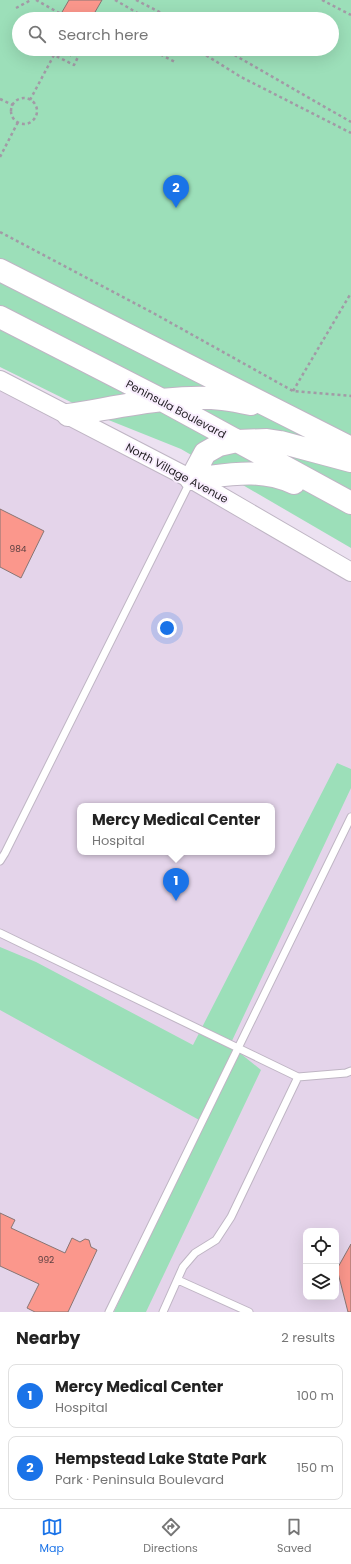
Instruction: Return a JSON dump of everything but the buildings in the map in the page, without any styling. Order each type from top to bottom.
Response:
[{"type":"main road","points":[[0,270],[351,448]]},
{"type":"main road","name":"Peninsula Boulevard","points":[[0,317],[162,400],[351,503]]},
{"type":"main road","points":[[68,415],[162,400],[196,398],[223,399],[277,410]]},
{"type":"main road","points":[[191,479],[206,454],[219,445],[237,441],[267,440],[280,442],[351,461]]},
{"type":"main road","points":[[191,479],[252,472],[266,474],[277,476],[351,506]]},
{"type":"street","name":"North Village Avenue","points":[[0,380],[191,479],[351,572]]},
{"type":"lane","points":[[0,861],[191,479]]},
{"type":"lane","points":[[109,1312],[351,817]]},
{"type":"lane","points":[[0,932],[298,1077],[346,1074],[351,1071]]},
{"type":"lane","points":[[163,1312],[184,1266],[195,1253],[216,1240],[231,1217],[298,1077]]},
{"type":"lane","points":[[178,1280],[249,1312]]},
{"type":"path","points":[[16,8],[31,0]]},
{"type":"path","points":[[36,0],[57,12]]},
{"type":"path","points":[[115,0],[136,12]]},
{"type":"path","points":[[136,0],[159,12]]},
{"type":"path","points":[[322,0],[351,15]]},
{"type":"path","points":[[30,100],[53,56]]},
{"type":"path","points":[[56,56],[74,65],[78,56]]},
{"type":"path","points":[[163,56],[175,62]]},
{"type":"path","points":[[207,56],[241,78],[351,133]]},
{"type":"path","points":[[236,56],[351,122]]},
{"type":"path","points":[[23,98],[30,100],[36,107],[37,111],[34,119],[28,123],[18,122],[13,118],[13,105],[19,99],[23,98]]},
{"type":"path","points":[[0,99],[13,105]]},
{"type":"path","points":[[0,157],[18,122]]},
{"type":"path","points":[[0,232],[156,314],[293,391],[351,396]]},
{"type":"path","points":[[293,391],[351,294]]},
{"type":"shaded area","points":[[0,383],[351,572],[351,1312],[0,1312]]},
{"type":"green space","points":[[0,0],[351,0],[351,548],[181,449],[101,417],[0,367]]},
{"type":"green space","points":[[337,763],[351,769],[351,788],[230,1045],[261,1070],[146,1312],[114,1312],[201,1121],[0,1010],[0,947],[36,962],[193,1045]]},
{"type":"place","name":"Hempstead Lake State Park","points":[[176,208]]},
{"type":"place","name":"Mercy Medical Center","points":[[176,901]]}]
